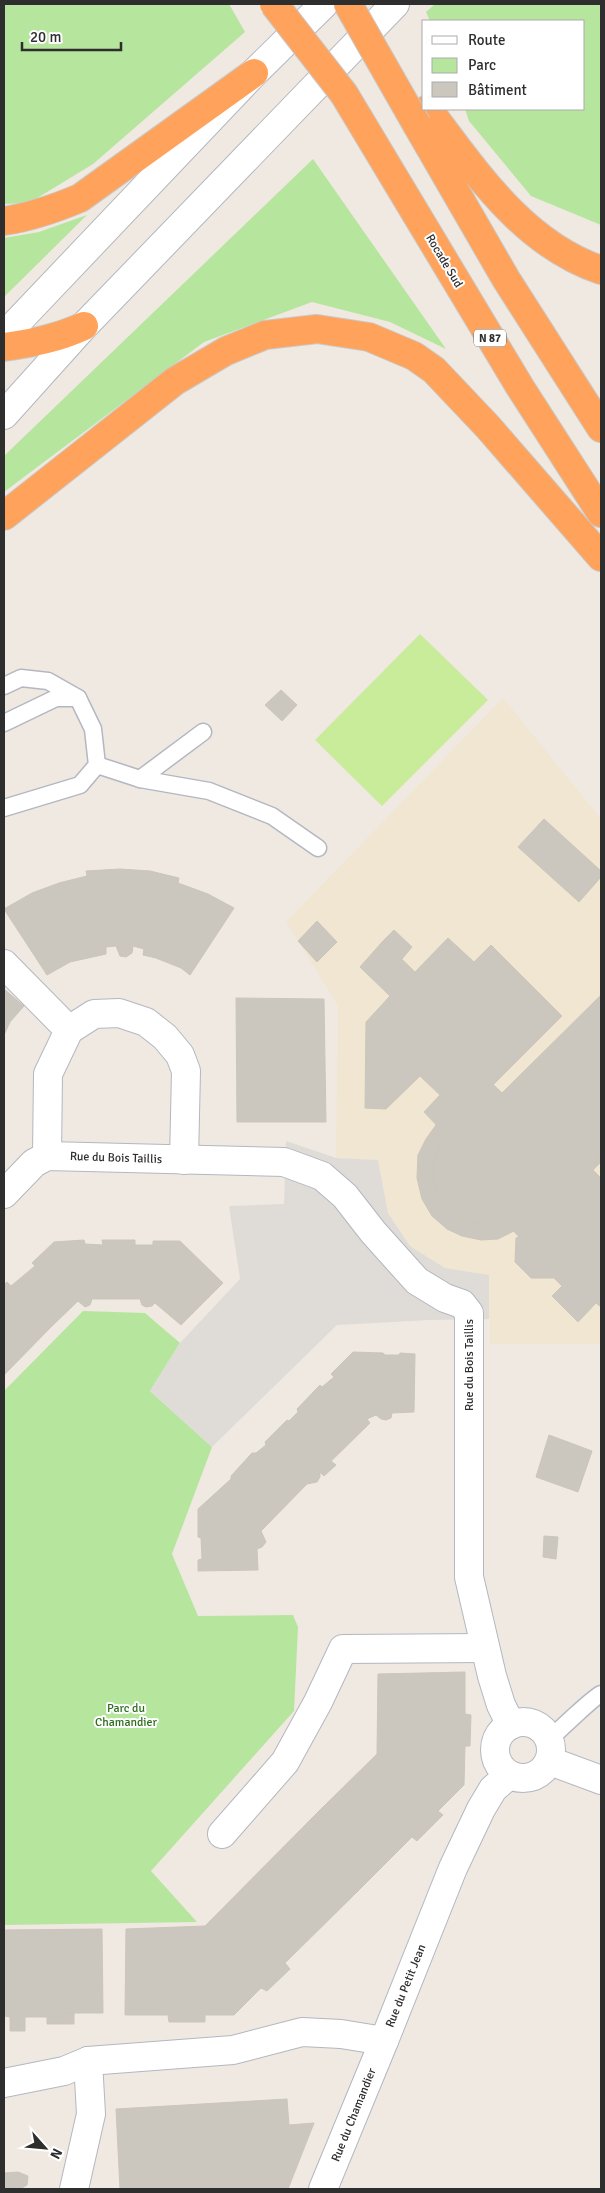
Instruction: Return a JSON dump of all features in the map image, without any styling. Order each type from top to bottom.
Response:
[{"type":"highway","points":[[274,4],[344,94]]},
{"type":"highway","name":"Rocade Sud","points":[[294,4],[383,160],[520,387],[601,513]]},
{"type":"highway","points":[[348,4],[422,108]]},
{"type":"highway","points":[[4,221],[27,218],[52,211],[80,198],[254,73]]},
{"type":"highway","points":[[425,112],[478,175],[540,237],[566,254],[601,270]]},
{"type":"highway","points":[[425,112],[506,279],[601,428]]},
{"type":"highway","points":[[4,347],[60,337],[84,326]]},
{"type":"highway","points":[[4,516],[175,381],[226,351],[265,335],[318,329],[370,337],[414,356],[434,370],[488,427],[601,557]]},
{"type":"street","points":[[4,336],[254,73],[324,4]]},
{"type":"street","points":[[4,415],[84,326],[395,4]]},
{"type":"street","points":[[4,964],[68,1030]]},
{"type":"street","points":[[4,1194],[34,1163],[47,1156],[48,1074],[68,1030],[94,1014],[120,1013],[146,1022],[165,1037],[180,1055],[186,1071],[184,1160]]},
{"type":"street","name":"Rue du Bois Taillis","points":[[47,1156],[284,1162],[322,1176],[345,1196],[372,1232],[417,1281],[445,1298],[462,1304],[469,1312],[469,1577],[485,1648],[502,1706],[511,1725]]},
{"type":"street","points":[[222,1834],[285,1762],[318,1702],[343,1649],[485,1648]]},
{"type":"street","points":[[521,1722],[533,1723],[543,1730],[550,1750],[543,1771],[532,1778],[520,1779],[509,1775],[500,1767],[495,1756],[496,1744],[501,1733],[511,1725],[521,1722]]},
{"type":"street","points":[[550,1750],[601,1780]]},
{"type":"street","name":"Rue du Petit Jean","points":[[4,2084],[64,2071],[88,2061],[233,2050],[302,2032],[341,2034],[384,2041],[453,1868],[489,1796],[494,1788],[509,1775]]},
{"type":"street","name":"Rue du Chamandier","points":[[323,2189],[384,2041]]},
{"type":"street","points":[[74,2189],[91,2114],[88,2061]]},
{"type":"lane","points":[[4,686],[21,678],[48,681],[78,698],[93,729],[97,765],[80,785],[4,808]]},
{"type":"lane","points":[[4,723],[56,698],[78,698]]},
{"type":"lane","points":[[140,779],[203,732]]},
{"type":"lane","points":[[97,765],[140,779],[209,791],[272,816],[318,848]]},
{"type":"lane","points":[[550,1750],[596,1695],[601,1694]]},
{"type":"shaded area","points":[[503,698],[601,819],[601,1344],[490,1344],[488,1275],[445,1268],[410,1246],[388,1213],[378,1160],[336,1158],[338,1005],[286,922]]},
{"type":"shaded area","points":[[286,1141],[336,1158],[378,1160],[388,1213],[410,1246],[445,1268],[489,1275],[489,1319],[337,1325],[212,1447],[150,1391],[180,1343],[240,1279],[229,1206],[284,1204]]},
{"type":"green space","points":[[4,4],[229,4],[245,32],[93,164],[29,203],[4,204]]},
{"type":"green space","points":[[435,4],[601,4],[601,225],[531,196],[469,121],[465,110],[585,110],[585,20],[430,20],[426,12]]},
{"type":"green space","points":[[313,159],[446,349],[390,322],[312,302],[204,342],[4,492],[4,456]]},
{"type":"green space","points":[[87,215],[4,297],[4,238],[39,232]]},
{"type":"green space","points":[[420,634],[488,700],[382,806],[315,740]]},
{"type":"green space","name":"Parc du Chamandier","points":[[83,1311],[145,1313],[180,1343],[150,1391],[212,1447],[172,1554],[198,1616],[293,1615],[298,1627],[294,1711],[151,1871],[197,1922],[4,1925],[4,1391]]},
{"type":"building","points":[[281,690],[297,705],[282,721],[265,705]]},
{"type":"building","points":[[544,819],[601,871],[601,877],[579,902],[518,847]]},
{"type":"building","points":[[120,869],[150,871],[179,878],[178,883],[208,894],[234,908],[190,975],[181,968],[143,955],[144,949],[133,946],[132,953],[126,957],[120,956],[116,946],[106,947],[106,954],[70,962],[47,975],[4,909],[32,893],[59,883],[87,876],[86,871]]},
{"type":"building","points":[[317,921],[337,942],[317,962],[298,941]]},
{"type":"building","points":[[394,930],[412,947],[402,959],[383,941]]},
{"type":"building","points":[[448,938],[474,962],[491,945],[540,994],[471,1063],[502,1093],[601,995],[601,1115],[570,1147],[601,1178],[601,1307],[596,1303],[578,1322],[552,1296],[562,1286],[554,1278],[531,1278],[515,1262],[516,1238],[519,1237],[504,1220],[494,1224],[471,1223],[458,1216],[445,1204],[437,1192],[434,1179],[434,1160],[439,1146],[446,1135],[424,1112],[440,1095],[420,1076],[386,1109],[365,1108],[366,1022],[390,996],[360,967],[383,941],[415,972]]},
{"type":"building","points":[[4,989],[24,1006],[10,1022],[4,1035]]},
{"type":"building","points":[[540,994],[562,1016],[493,1085],[471,1063]]},
{"type":"building","points":[[236,998],[324,999],[326,1122],[237,1122]]},
{"type":"building","points":[[601,1115],[601,1162],[593,1170],[570,1147]]},
{"type":"building","points":[[436,1125],[446,1135],[439,1146],[434,1160],[434,1179],[437,1192],[445,1204],[458,1216],[471,1223],[494,1224],[504,1220],[514,1231],[498,1239],[481,1240],[462,1236],[447,1229],[432,1216],[422,1199],[417,1178],[418,1155]]},
{"type":"building","points":[[84,1240],[85,1244],[103,1245],[102,1240],[135,1240],[135,1245],[153,1245],[153,1241],[180,1241],[223,1283],[181,1325],[155,1303],[152,1306],[146,1307],[142,1305],[140,1299],[92,1299],[90,1305],[85,1307],[78,1301],[52,1326],[11,1286],[35,1266],[32,1263],[54,1242]]},
{"type":"building","points":[[7,1282],[52,1326],[4,1375],[4,1285]]},
{"type":"building","points":[[353,1352],[383,1353],[385,1355],[415,1354],[414,1412],[392,1413],[391,1418],[386,1420],[376,1415],[367,1419],[370,1423],[320,1472],[317,1482],[307,1484],[261,1531],[266,1542],[257,1549],[258,1570],[198,1571],[198,1560],[202,1559],[201,1538],[198,1537],[198,1509],[231,1479],[231,1476],[252,1453],[256,1453],[266,1445],[265,1442],[298,1412],[297,1409],[320,1385],[322,1387],[334,1377],[331,1374]]},
{"type":"building","points":[[549,1435],[592,1451],[578,1492],[536,1477]]},
{"type":"building","points":[[331,1461],[336,1465],[324,1476],[320,1472]]},
{"type":"building","points":[[544,1536],[558,1537],[556,1559],[543,1557]]},
{"type":"building","points":[[465,1672],[465,1714],[471,1715],[470,1746],[465,1746],[464,1785],[438,1811],[443,1815],[417,1841],[412,1837],[379,1870],[320,1810],[377,1754],[378,1674]]},
{"type":"building","points":[[320,1810],[379,1870],[370,1879],[364,1874],[355,1882],[361,1888],[285,1963],[290,1969],[267,1991],[261,1988],[234,2015],[205,2015],[205,2022],[169,2022],[168,2015],[125,2015],[126,1929],[205,1926]]},
{"type":"building","points":[[364,1874],[370,1879],[361,1888],[355,1882]]},
{"type":"building","points":[[102,1929],[103,2013],[60,2013],[60,2017],[25,2017],[25,2031],[10,2031],[10,2017],[4,2016],[4,1930]]},
{"type":"building","points":[[60,2013],[74,2013],[74,2024],[47,2024],[47,2017],[60,2017]]},
{"type":"building","points":[[287,2099],[289,2125],[314,2123],[288,2189],[120,2189],[116,2109]]},
{"type":"building","points":[[18,2172],[28,2176],[27,2185],[20,2189],[4,2189],[4,2173]]}]
